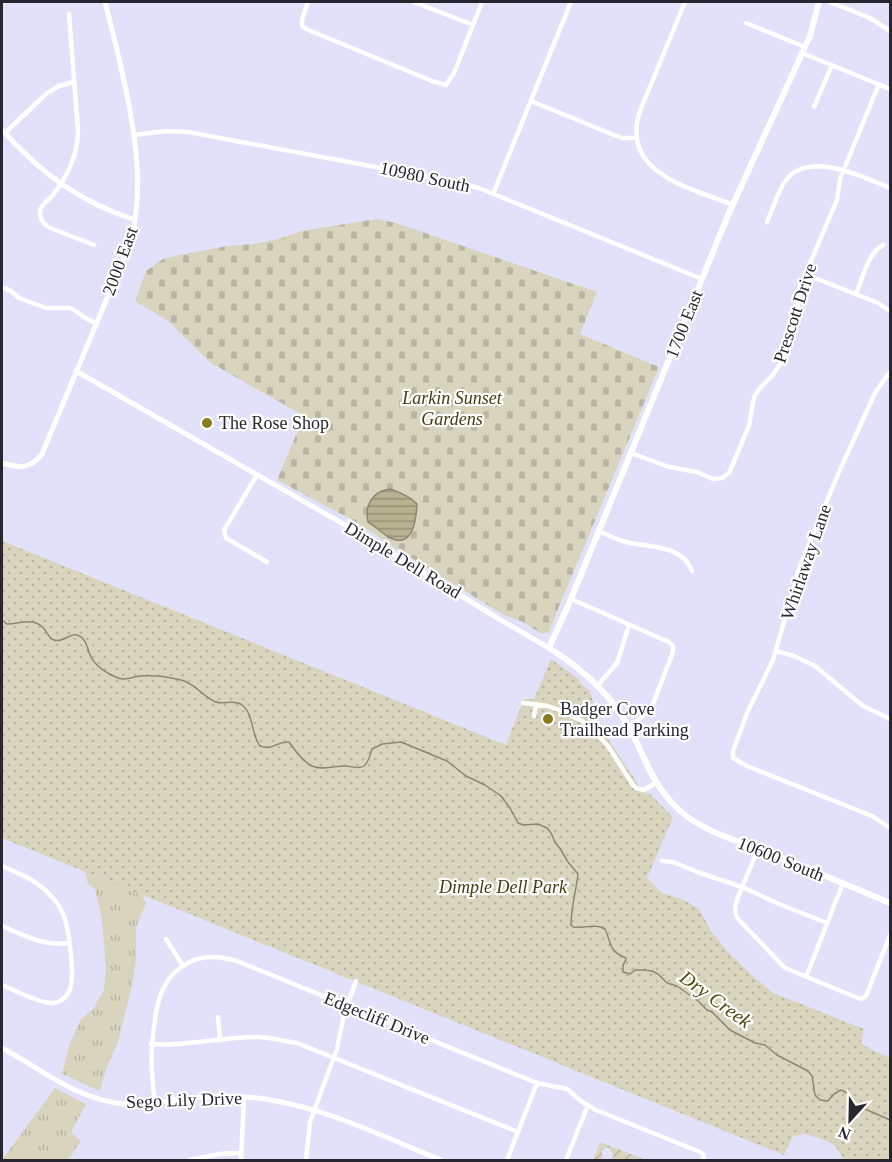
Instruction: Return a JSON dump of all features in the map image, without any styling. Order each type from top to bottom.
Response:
[{"type":"main road","name":"1700 East","points":[[549,648],[733,206],[804,50],[819,2]]},
{"type":"main road","name":"Dimple Dell Road","points":[[549,648],[571,662],[598,685],[609,698],[629,728],[656,783],[676,807]]},
{"type":"main road","name":"10600 South","points":[[676,807],[709,829],[891,903]]},
{"type":"street","name":"2000 East","points":[[2,463],[25,466],[33,463],[42,454],[130,241],[135,220],[138,176],[134,135],[105,2]]},
{"type":"street","points":[[308,2],[302,20],[302,26],[306,29],[432,81],[446,84],[454,73],[482,2]]},
{"type":"street","points":[[414,2],[473,25]]},
{"type":"street","points":[[493,194],[572,2]]},
{"type":"street","points":[[685,2],[640,111],[637,138],[644,158],[656,172],[733,206]]},
{"type":"street","points":[[830,2],[870,18],[891,31]]},
{"type":"street","points":[[69,15],[78,140],[73,163],[40,211],[41,220],[48,227],[94,245]]},
{"type":"street","points":[[746,23],[832,65],[891,89]]},
{"type":"street","points":[[814,107],[832,65]]},
{"type":"street","points":[[74,82],[59,86],[47,93],[3,132],[60,184],[79,196],[135,220]]},
{"type":"street","name":"Prescott Drive","points":[[631,453],[669,467],[697,472],[713,478],[722,478],[729,473],[749,426],[756,395],[780,364],[785,343],[795,320],[798,295],[837,200],[843,171],[879,84]]},
{"type":"street","points":[[531,101],[622,138],[637,138]]},
{"type":"street","name":"10980 South","points":[[134,135],[166,131],[188,132],[456,182],[493,194],[702,279]]},
{"type":"street","points":[[766,222],[783,185],[794,172],[807,166],[816,165],[843,171],[891,188]]},
{"type":"street","points":[[856,294],[872,256],[876,249],[883,245]]},
{"type":"street","points":[[806,274],[878,303],[891,311]]},
{"type":"street","points":[[2,287],[19,298],[46,308],[75,310],[96,323]]},
{"type":"street","name":"Dimple Dell Road","points":[[76,371],[359,532],[549,648]]},
{"type":"street","name":"Whirlaway Lane","points":[[891,372],[876,392],[838,472],[800,566],[776,651],[748,711],[733,751],[734,758],[747,766],[872,816],[891,828]]},
{"type":"street","points":[[257,475],[224,530],[226,538],[267,562]]},
{"type":"street","points":[[599,531],[629,543],[663,548],[685,559],[692,571]]},
{"type":"street","points":[[571,599],[669,642],[673,646],[673,652],[653,704],[629,728]]},
{"type":"street","points":[[598,685],[617,663],[629,625]]},
{"type":"street","points":[[776,651],[810,663],[863,706],[891,719]]},
{"type":"street","points":[[523,703],[536,704],[572,715],[592,729],[608,746],[636,788],[644,790],[656,783]]},
{"type":"street","points":[[534,716],[536,704]]},
{"type":"street","points":[[758,849],[735,904],[736,917],[785,968],[862,999],[866,996],[891,935]]},
{"type":"street","points":[[662,861],[679,864],[742,887],[827,923]]},
{"type":"street","points":[[2,866],[35,882],[53,897],[63,916],[69,943],[71,984],[62,1000],[46,1003],[2,985]]},
{"type":"street","points":[[806,977],[843,883]]},
{"type":"street","points":[[2,926],[44,942],[69,943]]},
{"type":"street","points":[[155,1103],[151,1073],[151,1044],[157,1005],[163,988],[174,972],[183,966],[166,939]]},
{"type":"street","name":"Edgecliff Drive","points":[[183,966],[200,958],[228,958],[537,1083],[567,1089],[588,1106],[700,1152],[704,1157]]},
{"type":"street","points":[[306,1161],[308,1136],[314,1110],[337,1049],[341,1023],[356,981]]},
{"type":"street","points":[[218,1017],[220,1040]]},
{"type":"street","points":[[151,1044],[172,1045],[260,1037],[297,1043],[518,1132]]},
{"type":"street","name":"Sego Lily Drive","points":[[2,1048],[83,1094],[110,1102],[155,1103],[200,1097],[244,1097],[279,1101],[314,1110],[441,1161]]},
{"type":"street","points":[[507,1161],[537,1083]]},
{"type":"street","points":[[241,1161],[244,1097]]},
{"type":"street","points":[[566,1161],[588,1106]]},
{"type":"street","points":[[190,1161],[219,1154],[240,1153]]},
{"type":"green space","name":"Larkin Sunset Gardens","points":[[377,219],[396,223],[597,292],[580,334],[659,367],[548,633],[540,633],[523,622],[504,615],[354,521],[277,480],[304,416],[211,363],[168,321],[135,301],[146,271],[163,259],[227,246],[255,244],[301,231]]},
{"type":"green space","name":"Dimple Dell Park","points":[[2,541],[506,745],[524,699],[534,699],[551,659],[580,680],[579,682],[590,691],[600,727],[644,793],[650,794],[673,817],[647,878],[662,893],[684,900],[699,909],[711,931],[727,951],[773,993],[864,1029],[861,1043],[890,1058],[890,1160],[844,1160],[832,1143],[807,1134],[793,1136],[784,1155],[2,838]]},
{"type":"green space","points":[[85,872],[144,895],[146,903],[136,927],[136,959],[132,985],[118,1042],[106,1069],[100,1091],[62,1074],[69,1046],[81,1019],[93,1009],[104,990],[106,969],[102,919],[95,889],[88,884]]},
{"type":"green space","points":[[55,1088],[86,1104],[71,1132],[81,1141],[68,1160],[2,1160]]},
{"type":"green space","points":[[600,1142],[646,1160],[612,1160],[612,1152],[606,1147],[602,1151],[602,1160],[593,1160]]},
{"type":"shaded area","points":[[390,489],[401,493],[417,504],[414,525],[408,537],[403,540],[387,536],[368,522],[367,510],[371,500],[384,490]]},
{"type":"waterway","name":"Dry Creek","points":[[2,620],[7,624],[37,623],[50,637],[58,641],[72,635],[79,636],[86,642],[95,663],[118,678],[150,676],[176,679],[191,684],[216,702],[239,703],[249,714],[260,746],[272,747],[289,742],[308,764],[316,767],[362,767],[367,762],[372,749],[382,744],[401,742],[447,761],[466,776],[501,796],[518,823],[538,824],[547,828],[578,874],[571,925],[573,927],[597,926],[605,929],[613,950],[626,958],[623,972],[630,974],[635,970],[643,970],[658,974],[667,983],[677,986],[698,1001],[730,1030],[755,1043],[765,1045],[777,1055],[808,1071],[812,1076],[815,1095],[820,1100],[828,1101],[841,1090],[849,1094],[858,1106],[890,1120]]},
{"type":"place","name":"The Rose Shop","points":[[207,423]]},
{"type":"place","name":"Badger Cove Trailhead Parking","points":[[548,719]]}]
